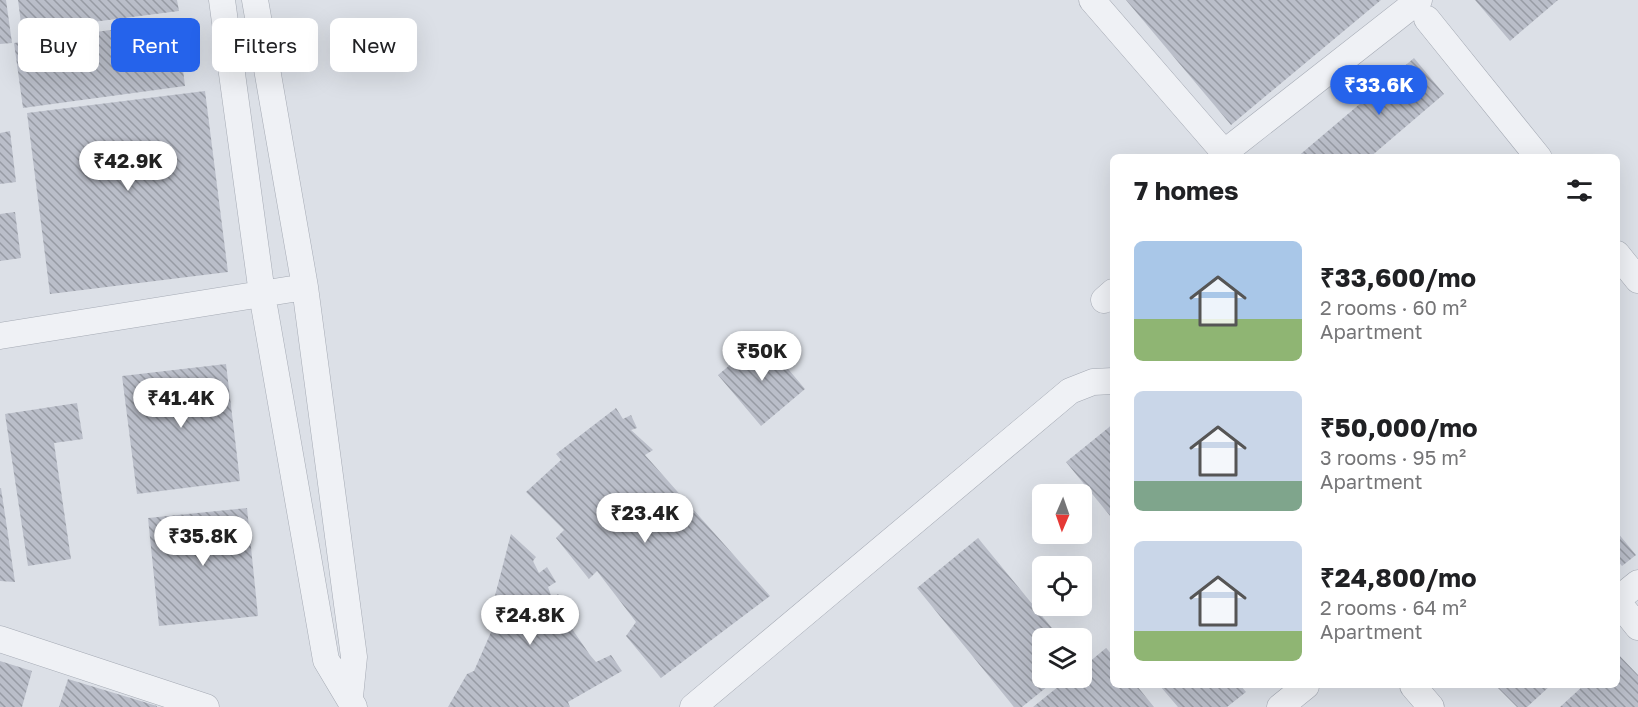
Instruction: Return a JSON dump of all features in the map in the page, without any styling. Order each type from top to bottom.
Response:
[{"type":"street","points":[[222,0],[262,294],[326,660],[352,702]]},
{"type":"street","points":[[255,0],[305,287],[354,657],[352,702]]},
{"type":"street","points":[[1092,0],[1226,154]]},
{"type":"street","points":[[1228,154],[1423,9],[1536,154]]},
{"type":"street","points":[[1620,258],[1638,280]]},
{"type":"street","points":[[0,336],[305,287]]},
{"type":"street","points":[[693,707],[1070,392],[1093,382],[1110,381]]},
{"type":"street","points":[[1620,599],[1638,584]]},
{"type":"street","points":[[1620,605],[1638,627]]},
{"type":"street","points":[[0,639],[206,707]]},
{"type":"street","points":[[1280,707],[1304,688]]},
{"type":"street","points":[[1415,688],[1431,707]]},
{"type":"building","points":[[0,0],[6,0],[12,43],[0,44]]},
{"type":"building","points":[[18,0],[177,0],[179,11],[99,21],[99,18],[20,18]]},
{"type":"building","points":[[1126,0],[1381,0],[1231,125]]},
{"type":"building","points":[[1475,0],[1558,0],[1510,41]]},
{"type":"building","points":[[111,30],[111,72],[183,72],[185,86],[23,108],[18,72],[99,72],[99,32]]},
{"type":"building","points":[[18,42],[18,72],[14,43]]},
{"type":"building","points":[[1414,58],[1444,94],[1374,154],[1301,154]]},
{"type":"building","points":[[205,91],[228,272],[50,294],[27,113]]},
{"type":"building","points":[[10,131],[16,182],[0,184],[0,133]]},
{"type":"building","points":[[15,212],[21,258],[0,261],[0,214]]},
{"type":"building","points":[[762,338],[805,389],[761,426],[718,375]]},
{"type":"building","points":[[226,364],[240,481],[137,494],[122,376]]},
{"type":"building","points":[[77,403],[83,439],[54,443],[71,559],[28,566],[5,414]]},
{"type":"building","points":[[616,408],[623,419],[631,415],[637,428],[631,430],[653,450],[645,455],[770,596],[661,678],[626,636],[636,622],[597,571],[589,579],[556,538],[564,530],[526,492],[561,460],[556,454]]},
{"type":"building","points":[[1110,426],[1110,516],[1092,494],[1092,484],[1084,484],[1066,462]]},
{"type":"building","points":[[1,488],[15,582],[0,581]]},
{"type":"building","points":[[247,508],[258,616],[159,626],[148,518]]},
{"type":"building","points":[[511,534],[536,557],[533,561],[539,573],[547,567],[556,582],[548,587],[552,598],[558,594],[568,609],[564,613],[572,619],[570,626],[590,655],[596,662],[611,655],[622,671],[568,702],[570,707],[448,707],[467,674],[474,671],[495,623],[490,615]]},
{"type":"building","points":[[1620,536],[1636,555],[1622,566],[1620,564]]},
{"type":"building","points":[[978,538],[1032,604],[1032,616],[1042,616],[1052,628],[1032,628],[1032,688],[1046,688],[1022,707],[1014,707],[917,588]]},
{"type":"building","points":[[1106,648],[1110,653],[1110,688],[1139,688],[1154,707],[1033,707],[1057,688],[1092,688],[1092,660]]},
{"type":"building","points":[[1620,656],[1638,675],[1638,707],[1560,707],[1581,688],[1620,688]]},
{"type":"building","points":[[0,661],[32,671],[22,707],[0,707]]},
{"type":"building","points":[[68,679],[157,706],[157,707],[59,707]]},
{"type":"building","points":[[1162,688],[1243,688],[1246,692],[1227,707],[1178,707]]},
{"type":"building","points":[[1498,688],[1548,688],[1527,707],[1517,707]]}]
